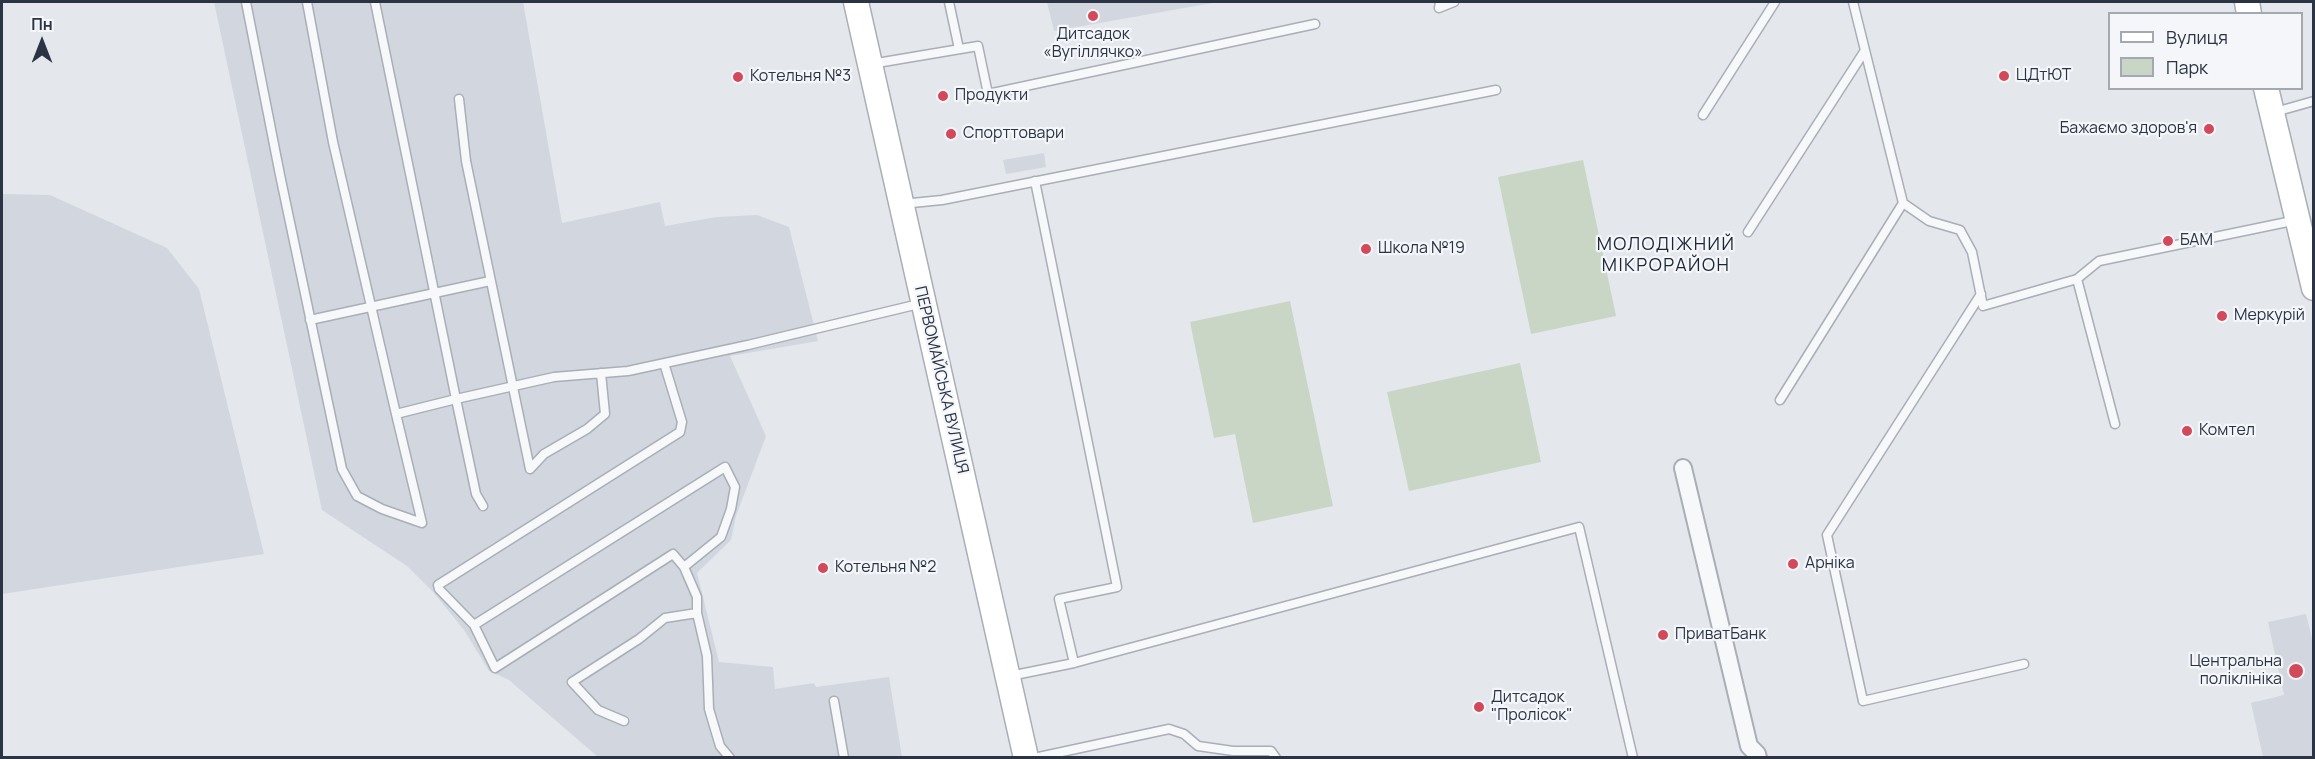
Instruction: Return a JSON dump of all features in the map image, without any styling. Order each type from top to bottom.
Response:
[{"type":"main road","name":"ПЕРВОМАЙСЬКА ВУЛИЦЯ","points":[[856,2],[1026,758]]},
{"type":"main road","points":[[2266,90],[2313,288]]},
{"type":"street","points":[[1683,468],[1751,754]]},
{"type":"lane","points":[[246,2],[342,469],[357,496],[382,509],[422,523],[333,142],[307,2]]},
{"type":"lane","points":[[375,2],[476,494],[483,506]]},
{"type":"lane","points":[[949,2],[959,50]]},
{"type":"lane","points":[[1440,2],[1439,8],[1454,2]]},
{"type":"lane","points":[[1703,115],[1775,2]]},
{"type":"lane","points":[[1853,2],[1902,203],[1929,221],[1960,230],[1972,252],[1983,306],[2077,279],[2099,261],[2297,220]]},
{"type":"lane","points":[[871,64],[978,46],[988,94],[1315,24]]},
{"type":"lane","points":[[1748,232],[1864,52]]},
{"type":"lane","points":[[902,204],[942,200],[1496,90]]},
{"type":"lane","points":[[459,99],[466,161],[530,469],[544,454],[587,429],[605,414],[601,373]]},
{"type":"lane","points":[[2272,113],[2313,101]]},
{"type":"lane","points":[[1035,181],[1117,587],[1059,599],[1074,663]]},
{"type":"lane","points":[[1780,400],[1902,203]]},
{"type":"lane","points":[[2077,279],[2115,424]]},
{"type":"lane","points":[[310,320],[490,281]]},
{"type":"lane","points":[[1981,294],[1827,535],[1863,701],[2024,664]]},
{"type":"lane","points":[[396,414],[554,377],[628,370],[664,363],[923,303]]},
{"type":"lane","points":[[664,363],[682,422],[680,432],[438,585],[439,589],[474,625],[495,668],[673,554],[684,567],[697,597],[697,613],[707,656],[709,709],[720,746],[730,758]]},
{"type":"lane","points":[[474,625],[726,467],[735,487],[731,509],[721,537],[684,567]]},
{"type":"lane","points":[[1008,676],[1074,663],[1579,527],[1633,758]]},
{"type":"lane","points":[[624,721],[598,710],[572,682],[639,639],[665,618],[697,613]]},
{"type":"lane","points":[[834,701],[844,758]]},
{"type":"lane","points":[[1034,758],[1169,729],[1184,734],[1198,746],[1233,751],[1271,751],[1276,758]]},
{"type":"shaded area","points":[[214,2],[523,2],[562,223],[660,202],[665,226],[717,217],[757,215],[789,227],[818,341],[730,356],[766,436],[736,516],[731,540],[697,573],[719,662],[773,667],[775,689],[814,683],[816,687],[889,677],[902,757],[598,757],[509,680],[489,671],[464,630],[434,593],[407,566],[322,510]]},
{"type":"shaded area","name":"Дитсадок «Вугіллячко»","points":[[1047,2],[1218,2],[1054,31]]},
{"type":"shaded area","points":[[1044,153],[1046,167],[1006,174],[1003,160]]},
{"type":"shaded area","points":[[2,194],[50,195],[167,248],[199,289],[264,554],[2,594]]},
{"type":"shaded area","name":"Центральна поліклініка","points":[[2306,614],[2314,647],[2313,757],[2263,757],[2251,703],[2284,695],[2268,622]]},
{"type":"green space","points":[[1583,160],[1616,316],[1531,334],[1498,177]]},
{"type":"green space","points":[[1290,301],[1333,506],[1253,523],[1235,434],[1214,438],[1190,322]]},
{"type":"green space","points":[[1520,363],[1541,462],[1409,491],[1387,392]]},
{"type":"place","name":"Дитсадок «Вугіллячко»","points":[[1093,16]]},
{"type":"place","name":"ЦДтЮТ","points":[[2004,76]]},
{"type":"place","name":"Котельня №3","points":[[738,77]]},
{"type":"place","name":"Продукти","points":[[943,96]]},
{"type":"place","name":"Бажаємо здоров'я","points":[[2209,129]]},
{"type":"place","name":"Спорттовари","points":[[951,134]]},
{"type":"place","name":"БАМ","points":[[2168,241]]},
{"type":"place","name":"Школа №19","points":[[1366,249]]},
{"type":"place","name":"Меркурій","points":[[2222,316]]},
{"type":"place","name":"Комтел","points":[[2187,431]]},
{"type":"place","name":"Арніка","points":[[1793,564]]},
{"type":"place","name":"Котельня №2","points":[[823,568]]},
{"type":"place","name":"ПриватБанк","points":[[1663,635]]},
{"type":"place","name":"Центральна поліклініка","points":[[2296,671]]},
{"type":"place","name":"Дитсадок \"Пролісок\"","points":[[1479,707]]},
{"type":"district","name":"МОЛОДІЖНИЙ МІКРОРАЙОН","points":[[1666,255]]}]
